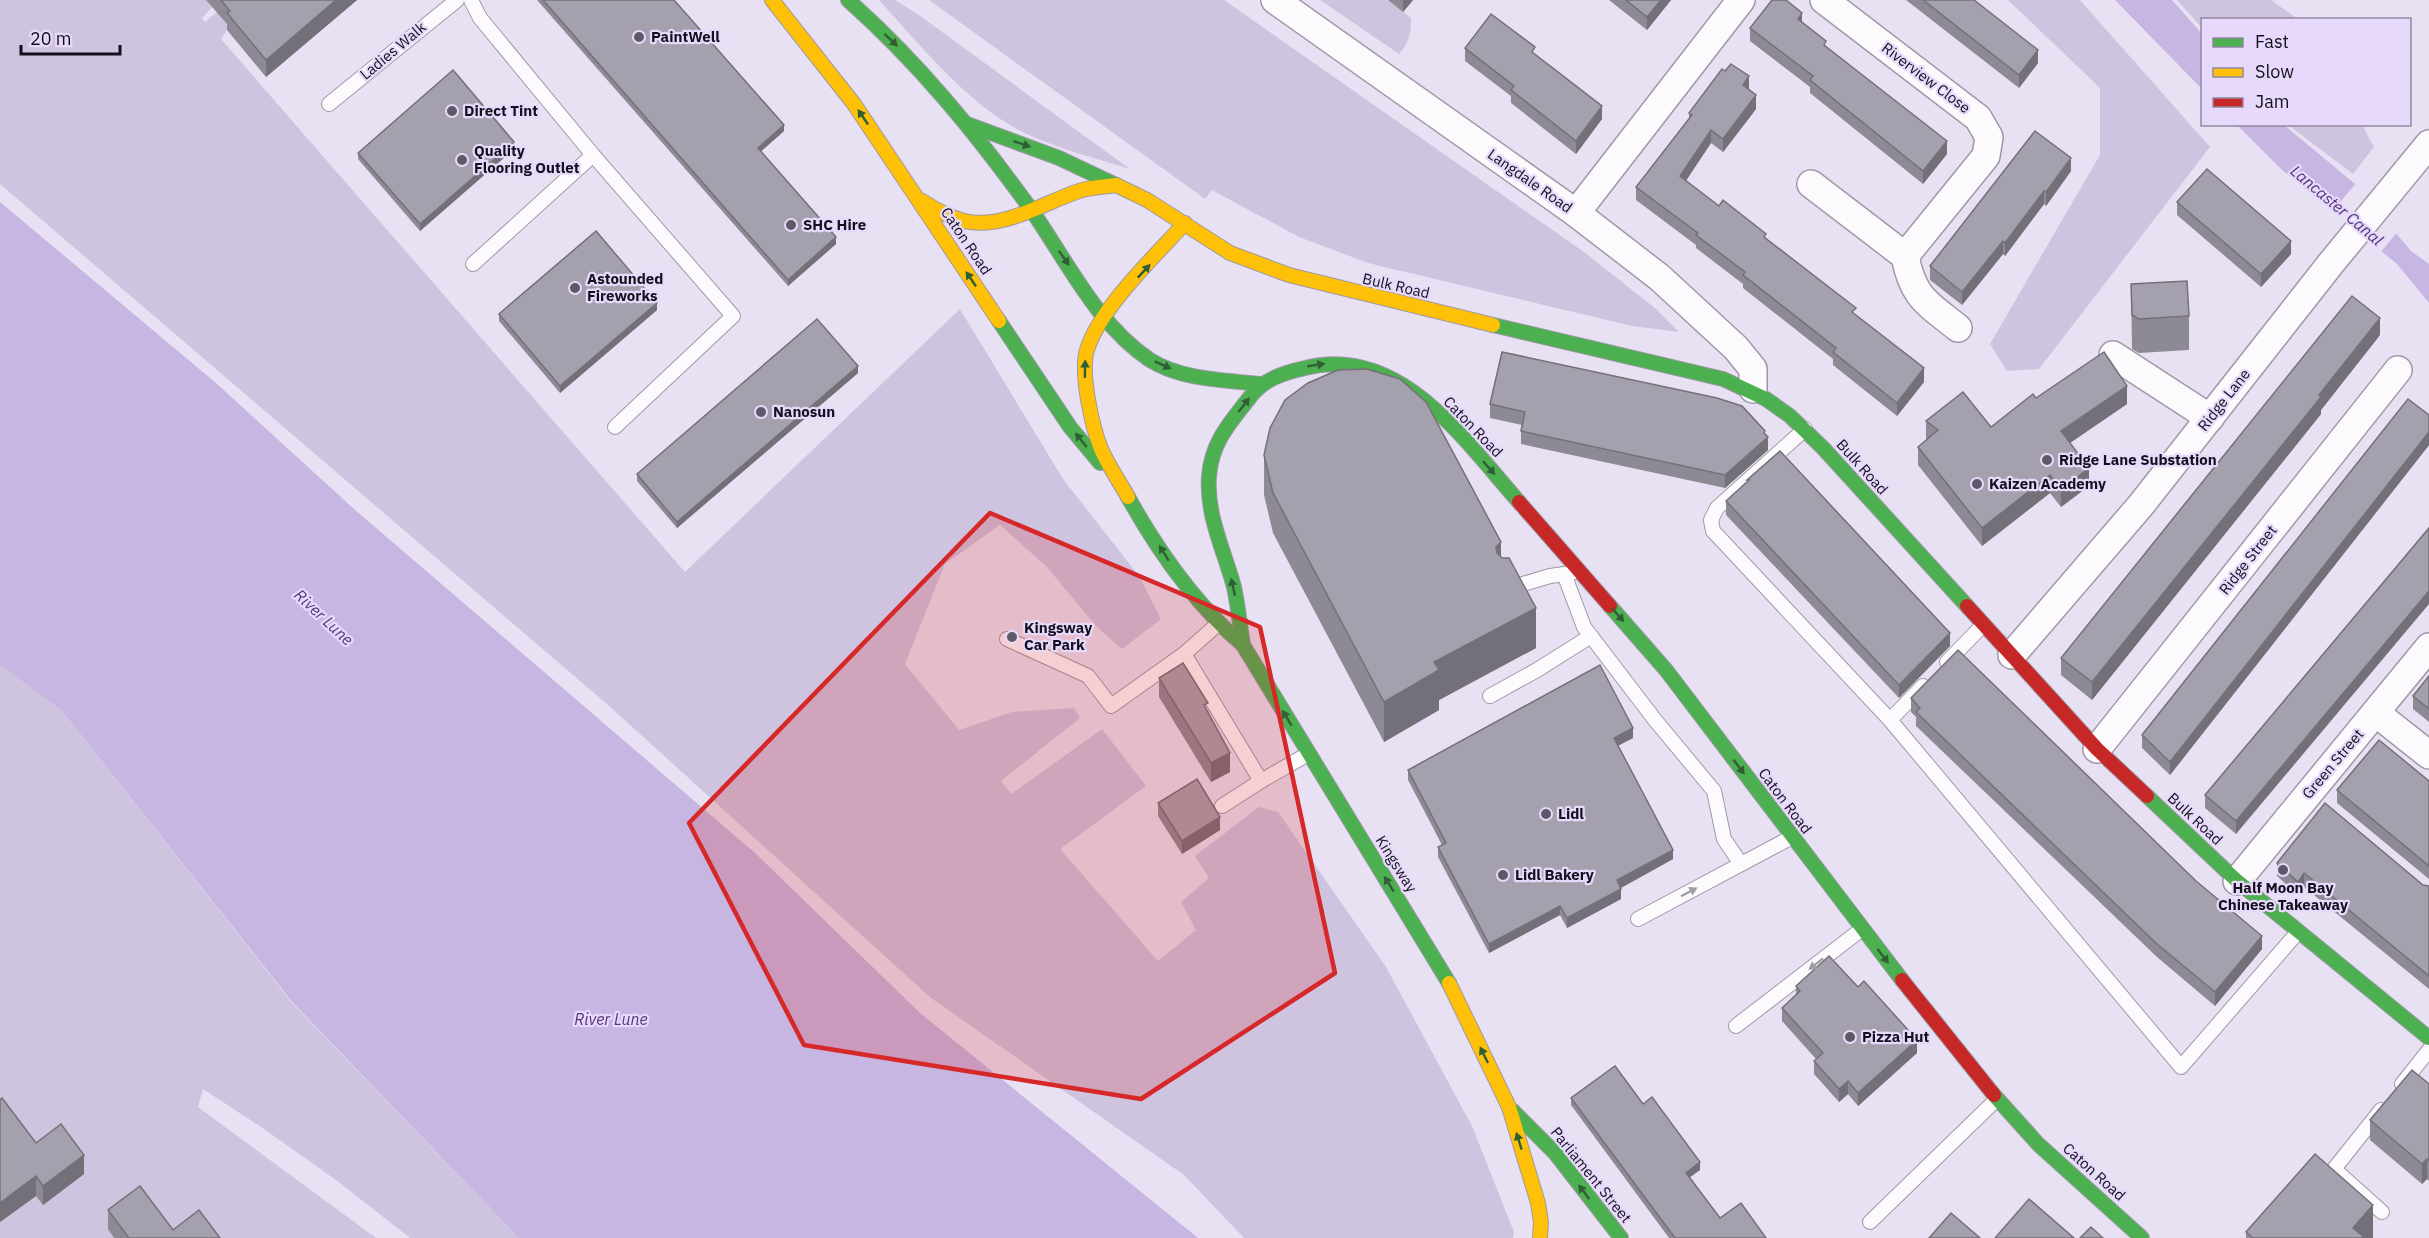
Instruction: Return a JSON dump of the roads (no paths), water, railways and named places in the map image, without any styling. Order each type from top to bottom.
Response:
[{"type":"main road","name":"Caton Road","points":[[772,0],[854,104],[1070,427],[1131,502]]},
{"type":"main road","points":[[848,0],[905,52],[967,124],[1104,314],[1129,342],[1151,360],[1185,375],[1260,384]]},
{"type":"main road","name":"Bulk Road","points":[[967,124],[1059,158],[1147,200],[1230,253],[1289,275],[1339,290],[1681,368],[1753,389],[1779,406],[1805,429],[2097,749],[2237,881],[2429,1038]]},
{"type":"main road","points":[[916,197],[943,216],[965,223],[986,224],[1031,210],[1079,191],[1116,185]]},
{"type":"main road","points":[[1185,223],[1104,314],[1087,349],[1084,370],[1088,397],[1101,448],[1131,502],[1173,567],[1218,624],[1243,645]]},
{"type":"main road","name":"Caton Road","points":[[1260,384],[1291,370],[1315,365],[1342,363],[1374,369],[1403,383],[1450,424],[1666,670],[1862,929],[1997,1099],[2038,1144],[2142,1238]]},
{"type":"main road","points":[[1243,645],[1234,588],[1210,504],[1209,477],[1218,439],[1260,384]]},
{"type":"main road","name":"Kingsway","points":[[1243,645],[1446,976],[1509,1107]]},
{"type":"main road","points":[[1509,1107],[1538,1203],[1541,1222],[1540,1238]]},
{"type":"main road","name":"Parliament Street","points":[[1509,1107],[1555,1153],[1621,1238]]},
{"type":"street","name":"Langdale Road","points":[[1275,0],[1576,213],[1659,277],[1736,348],[1753,369],[1753,389]]},
{"type":"street","points":[[1576,213],[1741,0]]},
{"type":"street","name":"Riverview Close","points":[[1824,0],[1978,118],[1989,137],[1986,156],[1905,256]]},
{"type":"street","name":"Ridge Lane","points":[[2012,655],[2141,505],[2339,252],[2429,144]]},
{"type":"street","points":[[1811,184],[1905,256],[1910,279],[1921,299],[1958,328]]},
{"type":"street","points":[[2114,355],[2210,418]]},
{"type":"street","name":"Ridge Street","points":[[2097,749],[2398,370]]},
{"type":"street","name":"Green Street","points":[[2237,881],[2315,796],[2429,646]]},
{"type":"street","points":[[2376,713],[2429,755]]},
{"type":"lane","name":"Ladies Walk","points":[[329,104],[457,0]]},
{"type":"lane","points":[[471,0],[480,18],[593,155],[733,316],[615,427]]},
{"type":"lane","points":[[473,264],[593,155]]},
{"type":"lane","points":[[1805,429],[1717,508],[1711,520],[1713,531],[1890,720],[2181,1066],[2298,932]]},
{"type":"lane","points":[[1504,590],[1580,571]]},
{"type":"lane","points":[[1564,574],[1584,627],[1655,720],[1714,791],[1724,839],[1741,864]]},
{"type":"lane","points":[[1007,639],[1088,676],[1111,706],[1184,654],[1218,624]]},
{"type":"lane","points":[[1890,720],[1983,625]]},
{"type":"lane","points":[[1490,696],[1591,636]]},
{"type":"lane","points":[[1184,654],[1261,782]]},
{"type":"lane","points":[[1222,806],[1308,754]]},
{"type":"lane","points":[[1638,919],[1792,837]]},
{"type":"lane","points":[[1736,1026],[1862,929]]},
{"type":"lane","points":[[2382,1212],[2334,1169],[2429,1050]]},
{"type":"lane","points":[[1870,1222],[1997,1099]]},
{"type":"water","points":[[2115,0],[2172,0],[2201,33],[2201,88]]},
{"type":"water","name":"Lancaster Canal","points":[[2238,126],[2285,126],[2354,183],[2411,251],[2429,264],[2429,303],[2397,264],[2281,169]]},
{"type":"water","name":"River Lune","points":[[0,202],[216,383],[354,509],[755,853],[920,1013],[1198,1238],[519,1238],[293,1003],[62,711],[0,665]]},
{"type":"place","name":"PaintWell","points":[[639,37]]},
{"type":"place","name":"Direct Tint","points":[[452,111]]},
{"type":"place","name":"Quality Flooring Outlet","points":[[462,160]]},
{"type":"place","name":"SHC Hire","points":[[791,225]]},
{"type":"place","name":"Astounded Fireworks","points":[[575,288]]},
{"type":"place","name":"Nanosun","points":[[761,412]]},
{"type":"place","name":"Ridge Lane Substation","points":[[2047,460]]},
{"type":"place","name":"Kaizen Academy","points":[[1977,484]]},
{"type":"place","name":"Kingsway Car Park","points":[[1012,637]]},
{"type":"place","name":"Lidl","points":[[1546,814]]},
{"type":"place","name":"Half Moon Bay Chinese Takeaway","points":[[2283,870]]},
{"type":"place","name":"Lidl Bakery","points":[[1503,875]]},
{"type":"place","name":"Pizza Hut","points":[[1850,1037]]}]
